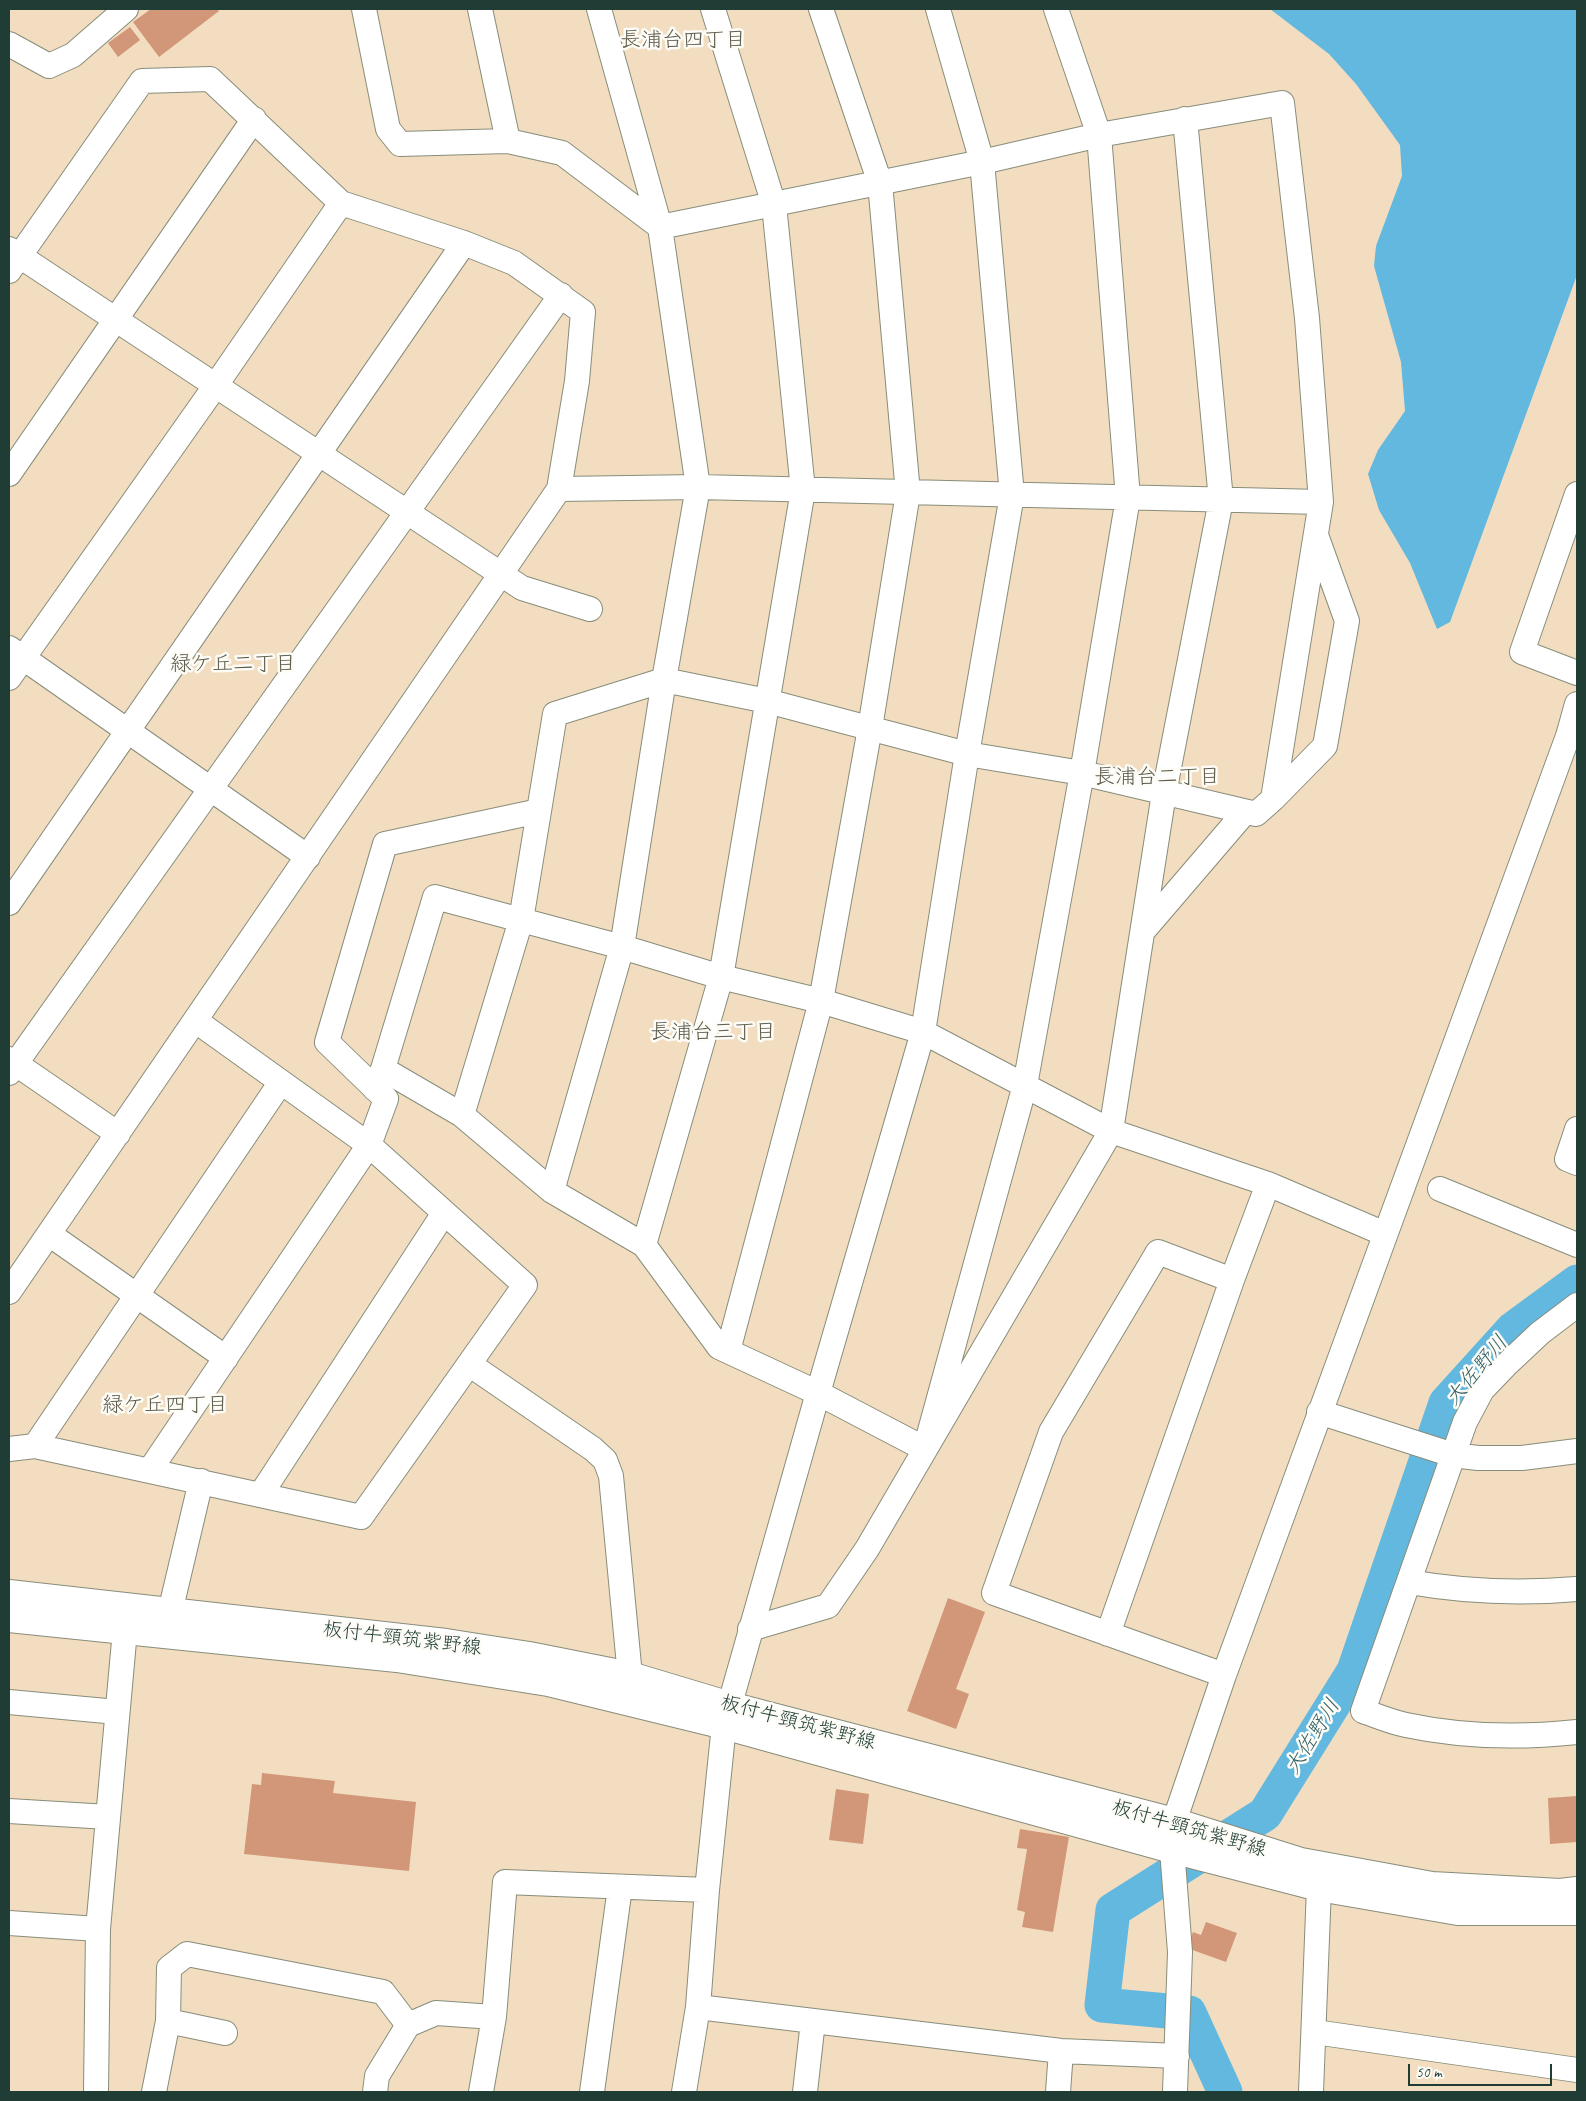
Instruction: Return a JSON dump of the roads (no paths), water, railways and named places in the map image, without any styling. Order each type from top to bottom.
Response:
[{"type":"main road","name":"板付牛頸筑紫野線","points":[[9,1594],[166,1623],[548,1682],[727,1715],[1173,1836],[1301,1862],[1432,1886],[1560,1893],[1577,1891]]},
{"type":"main road","name":"板付牛頸筑紫野線","points":[[9,1618],[125,1630],[166,1623],[446,1643],[530,1656],[630,1676],[727,1715]]},
{"type":"main road","name":"板付牛頸筑紫野線","points":[[1173,1836],[1319,1886],[1458,1911],[1577,1911]]},
{"type":"street","points":[[9,44],[49,66],[73,55],[126,9]]},
{"type":"street","points":[[364,9],[388,129],[400,144],[508,140],[562,153],[660,227],[982,162],[1099,135],[1282,103],[1307,318],[1321,502],[1273,799]]},
{"type":"street","points":[[480,9],[508,140]]},
{"type":"street","points":[[552,1191],[622,947],[664,680],[698,487],[660,227],[599,9]]},
{"type":"street","points":[[644,1244],[721,977],[804,490],[774,204],[713,9]]},
{"type":"street","points":[[728,1351],[822,1001],[870,728],[908,493],[880,183],[821,9]]},
{"type":"street","points":[[684,2092],[698,2007],[707,1890],[727,1715],[750,1629],[923,1032],[967,754],[1012,495],[982,162],[938,9]]},
{"type":"street","points":[[925,1449],[1025,1085],[1082,773],[1128,498],[1099,135],[1056,9]]},
{"type":"street","points":[[9,1292],[196,1021],[502,574],[559,489],[577,380],[583,312],[561,295],[514,263],[464,243],[341,203],[210,79],[142,81],[12,258],[116,319],[502,574],[522,588],[590,609]]},
{"type":"street","points":[[750,1629],[828,1606],[867,1549],[1112,1131],[1164,793],[1221,500],[1186,119]]},
{"type":"street","points":[[9,474],[254,120]]},
{"type":"street","points":[[9,678],[16,653],[216,385],[341,203]]},
{"type":"street","points":[[9,903],[464,243]]},
{"type":"street","points":[[118,1134],[11,1065],[211,789],[561,295]]},
{"type":"street","points":[[559,489],[698,487],[1321,502]]},
{"type":"street","points":[[1577,494],[1522,652],[1577,673]]},
{"type":"street","points":[[462,1115],[521,920],[555,714],[664,680],[767,701],[967,754],[1082,773],[1256,814],[1326,746],[1347,620],[1315,533]]},
{"type":"street","points":[[16,653],[308,857]]},
{"type":"street","points":[[1175,2092],[1180,1952],[1173,1836],[1224,1674],[1319,1412],[1573,738],[1577,704]]},
{"type":"street","points":[[539,811],[385,844],[327,1042],[379,1079],[462,1115],[552,1191],[644,1244],[719,1347],[818,1393],[925,1449]]},
{"type":"street","points":[[1143,931],[1245,812]]},
{"type":"street","points":[[150,1470],[369,1145],[386,1099],[379,1079],[435,897],[622,947],[721,977],[822,1001],[923,1032],[1112,1131],[1268,1184],[1385,1234]]},
{"type":"street","points":[[9,1450],[35,1446],[361,1517],[525,1285],[369,1145],[196,1021]]},
{"type":"street","points":[[35,1446],[281,1082]]},
{"type":"street","points":[[1577,1129],[1567,1159],[1577,1163]]},
{"type":"street","points":[[1108,1634],[1232,1280],[1268,1184]]},
{"type":"street","points":[[1440,1189],[1577,1245]]},
{"type":"street","points":[[261,1494],[444,1213]]},
{"type":"street","points":[[49,1234],[226,1358]]},
{"type":"street","points":[[1224,1674],[994,1593],[1051,1432],[1158,1252],[1232,1280]]},
{"type":"street","points":[[1577,1305],[1540,1334],[1482,1390],[1465,1422],[1362,1711],[1404,1725],[1446,1732],[1492,1736],[1549,1735],[1577,1732]]},
{"type":"street","points":[[469,1364],[593,1449],[605,1460],[611,1476],[630,1676]]},
{"type":"street","points":[[1319,1412],[1453,1454],[1478,1458],[1522,1458],[1577,1451]]},
{"type":"street","points":[[166,1623],[201,1481]]},
{"type":"street","points":[[1409,1582],[1452,1590],[1471,1591],[1518,1592],[1577,1589]]},
{"type":"street","points":[[96,2092],[98,1929],[125,1630]]},
{"type":"street","points":[[9,1702],[117,1712]]},
{"type":"street","points":[[9,1811],[108,1816]]},
{"type":"street","points":[[481,2092],[494,2018],[505,1882],[707,1890]]},
{"type":"street","points":[[1311,2092],[1315,2032],[1319,1886]]},
{"type":"street","points":[[592,2092],[620,1887]]},
{"type":"street","points":[[9,1923],[98,1929]]},
{"type":"street","points":[[154,2092],[168,2021],[169,1968],[187,1954],[383,1992],[408,2025]]},
{"type":"street","points":[[698,2007],[1061,2051],[1177,2051]]},
{"type":"street","points":[[375,2092],[377,2076],[408,2025],[436,2013],[494,2018]]},
{"type":"street","points":[[168,2021],[224,2033]]},
{"type":"street","points":[[805,2092],[813,2021]]},
{"type":"street","points":[[1315,2032],[1577,2070]]},
{"type":"street","points":[[1058,2092],[1061,2051]]},
{"type":"water","points":[[1270,9],[1577,9],[1577,275],[1450,622],[1437,629],[1410,563],[1379,510],[1368,474],[1378,450],[1405,411],[1401,362],[1374,266],[1376,246],[1402,176],[1400,145],[1356,84],[1329,54]]},
{"type":"waterway","name":"大佐野川","points":[[1225,2092],[1189,2013],[1102,2005],[1113,1910],[1265,1814],[1354,1671],[1446,1403],[1513,1329],[1577,1282]]},
{"type":"district","name":"長浦台四丁目","points":[[683,40]]},
{"type":"district","name":"緑ケ丘二丁目","points":[[233,664]]},
{"type":"district","name":"長浦台二丁目","points":[[1157,777]]},
{"type":"district","name":"長浦台三丁目","points":[[713,1032]]},
{"type":"district","name":"緑ケ丘四丁目","points":[[165,1405]]}]
